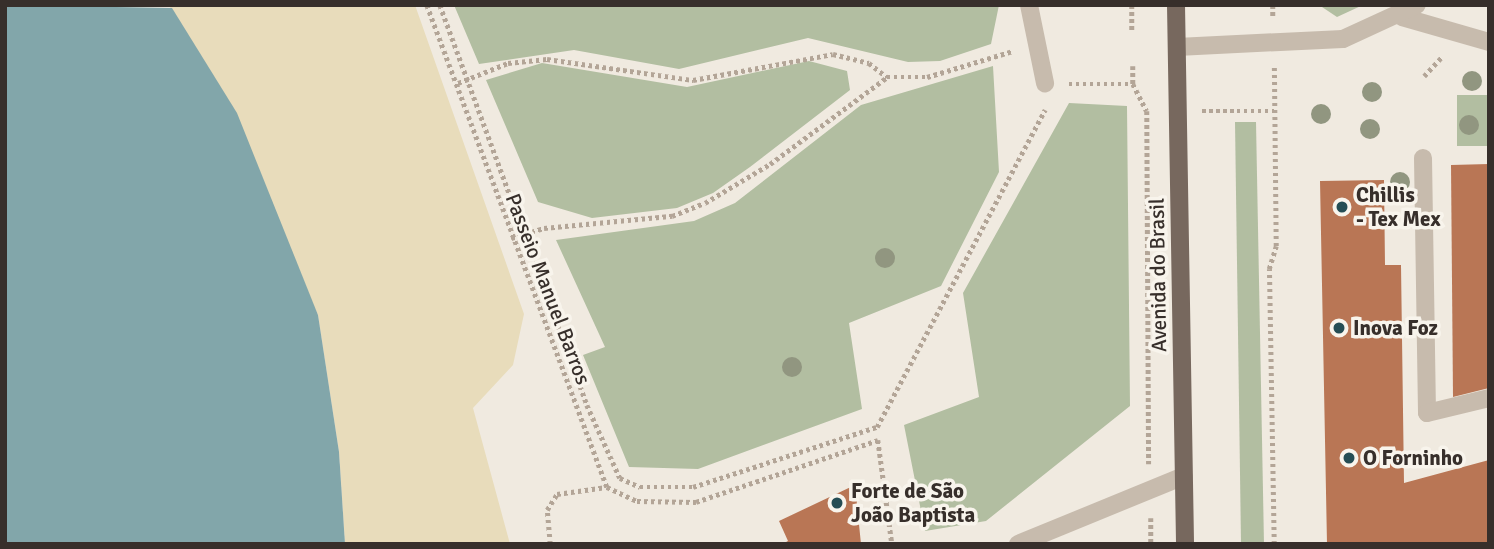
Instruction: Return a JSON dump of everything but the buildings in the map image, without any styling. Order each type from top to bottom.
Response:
[{"type":"main road","name":"Avenida do Brasil","points":[[1176,5],[1185,544]]},
{"type":"street","points":[[1029,5],[1045,83]]},
{"type":"street","points":[[1177,47],[1306,44],[1402,17],[1417,5]]},
{"type":"street","points":[[1402,17],[1489,42]]},
{"type":"street","points":[[1423,158],[1427,413],[1489,398]]},
{"type":"street","points":[[1018,544],[1184,476]]},
{"type":"path","name":"Passeio Manuel Barros","points":[[426,5],[457,82],[511,238],[607,487]]},
{"type":"path","points":[[440,5],[620,478],[640,487],[693,487],[877,427]]},
{"type":"path","points":[[1132,5],[1132,30]]},
{"type":"path","points":[[457,82],[508,63],[547,59],[693,80],[833,54],[869,63],[887,76],[927,77],[1038,46]]},
{"type":"path","points":[[1274,61],[1276,246],[1269,269],[1274,544]]},
{"type":"path","points":[[1133,66],[1133,84],[1147,111],[1152,544]]},
{"type":"path","points":[[511,238],[525,233],[672,216],[705,203],[770,164],[887,76]]},
{"type":"path","points":[[1045,83],[1133,84]]},
{"type":"path","points":[[892,544],[877,427],[1045,109]]},
{"type":"path","points":[[1190,111],[1274,111]]},
{"type":"path","points":[[550,544],[547,509],[557,494],[607,487],[637,501],[696,502],[878,440]]},
{"type":"green space","points":[[454,5],[999,5],[991,44],[940,61],[908,62],[808,38],[679,69],[574,50],[479,64]]},
{"type":"green space","points":[[1319,5],[1363,5],[1337,17]]},
{"type":"green space","points":[[809,61],[847,71],[850,90],[750,167],[713,193],[677,208],[592,218],[538,202],[486,80],[542,63],[687,87]]},
{"type":"green space","points":[[993,66],[999,172],[941,286],[849,323],[862,409],[698,469],[629,467],[583,355],[605,347],[556,240],[694,221],[735,203],[861,105]]},
{"type":"green space","points":[[1457,95],[1489,95],[1489,146],[1457,146]]},
{"type":"green space","points":[[1069,103],[1127,106],[1130,406],[986,521],[925,531],[904,425],[979,397],[963,293]]},
{"type":"green space","points":[[1235,122],[1256,122],[1264,544],[1241,544]]},
{"type":"sand","points":[[169,5],[415,5],[524,314],[513,365],[473,408],[510,544],[345,544],[339,452],[318,315]]},
{"type":"water","points":[[5,5],[172,8],[237,113],[318,315],[339,452],[345,544],[5,544]]},
{"type":"place","name":"Chillis - Tex Mex","points":[[1342,207]]},
{"type":"place","name":"Inova Foz","points":[[1339,328]]},
{"type":"place","name":"O Forninho","points":[[1349,458]]},
{"type":"place","name":"Forte de São João Baptista","points":[[837,503]]}]
